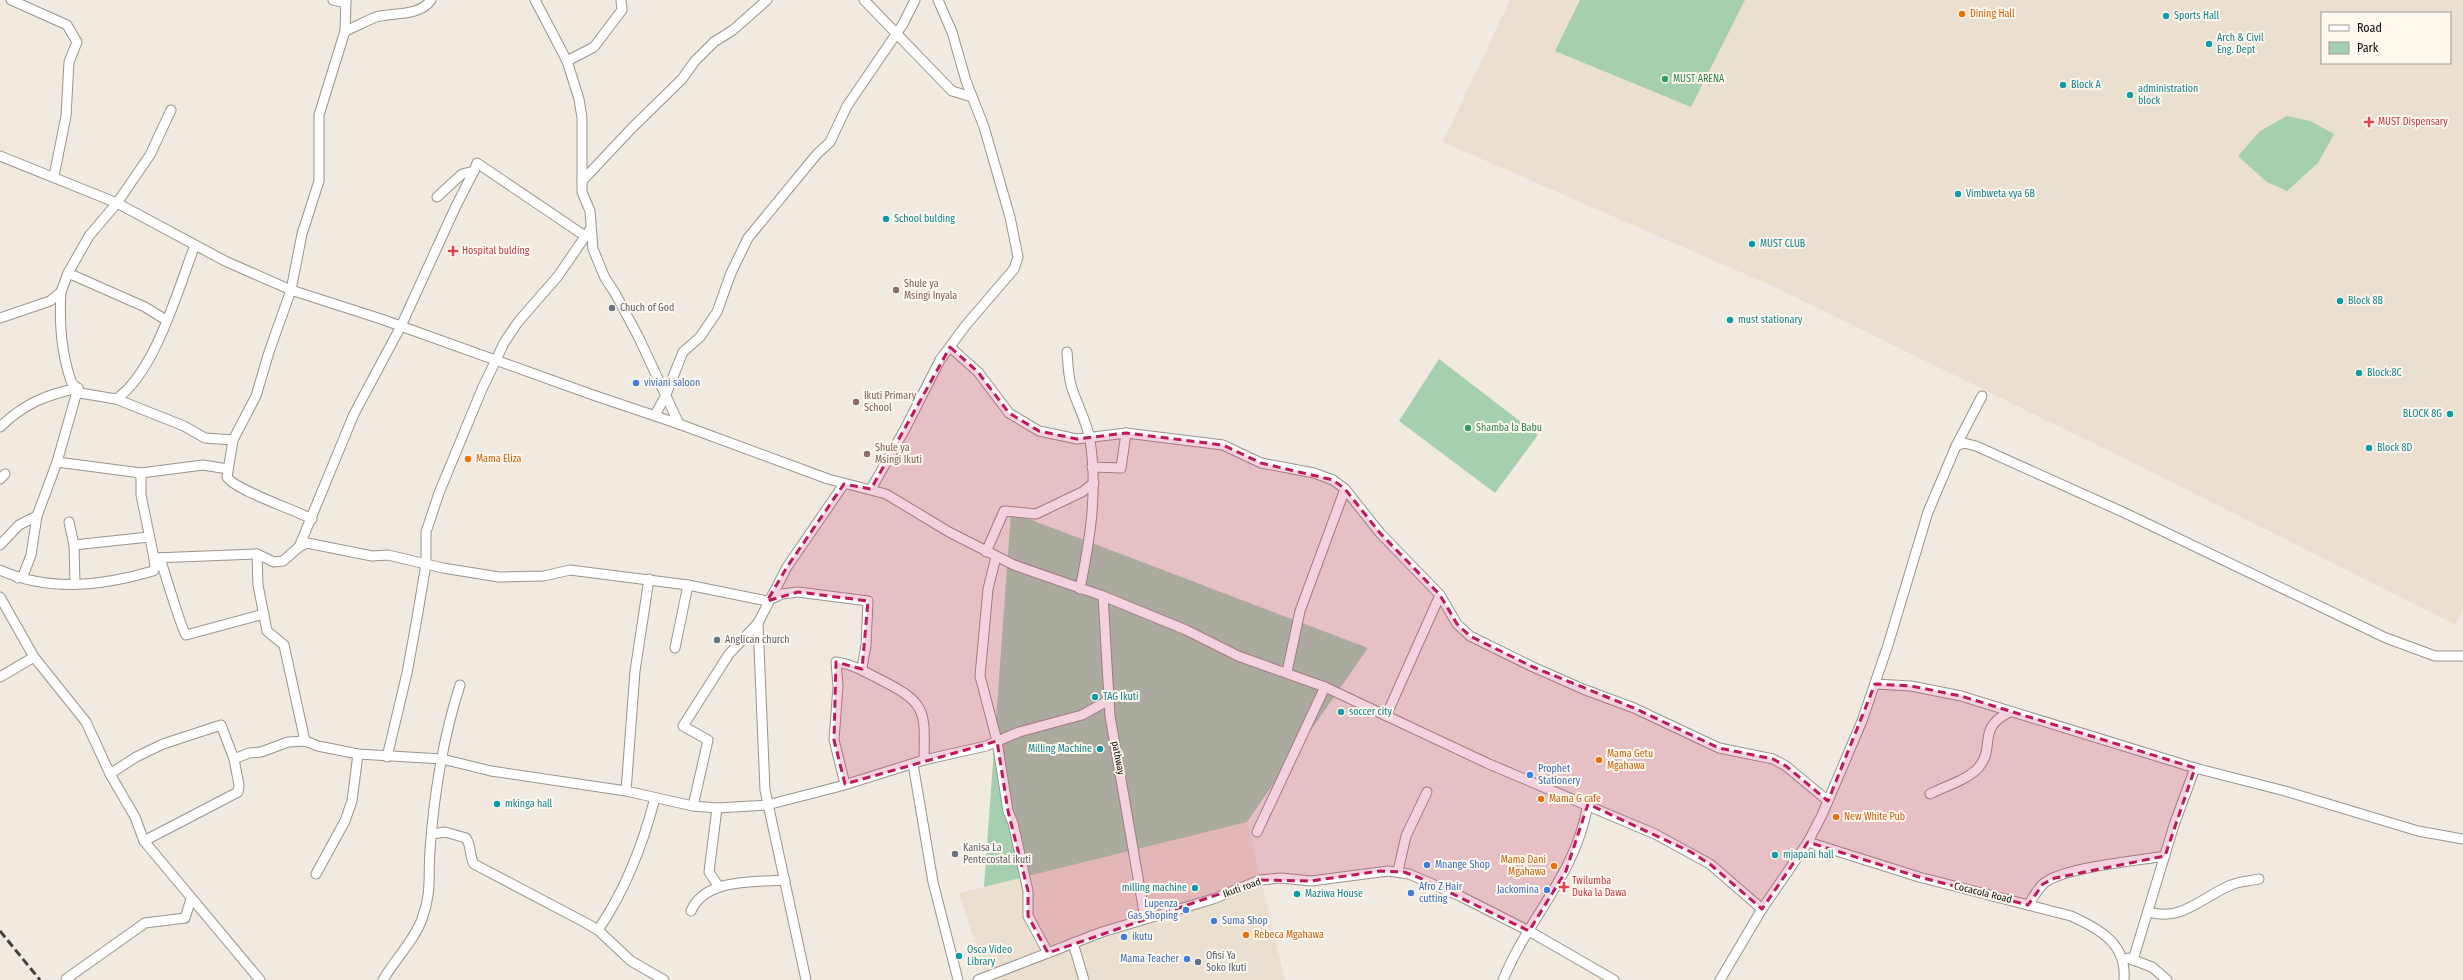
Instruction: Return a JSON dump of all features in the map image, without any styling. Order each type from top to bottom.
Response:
[{"type":"street","points":[[12,0],[68,25],[77,42],[70,62],[66,116],[54,176]]},
{"type":"street","points":[[312,519],[229,481],[227,477],[233,440],[256,396],[269,352],[291,290],[302,234],[319,181],[318,116],[345,31],[346,1],[333,0]]},
{"type":"street","points":[[345,31],[377,17],[397,15],[423,8],[431,0]]},
{"type":"street","points":[[535,0],[567,61],[576,86],[582,118],[582,192],[590,211],[593,249],[598,264],[639,338],[665,397],[679,424]]},
{"type":"street","points":[[567,61],[594,47],[622,10],[620,0]]},
{"type":"street","points":[[582,181],[632,128],[682,79],[695,61],[714,42],[733,30],[767,0]]},
{"type":"street","points":[[864,0],[952,91],[972,97]]},
{"type":"street","points":[[655,416],[665,397],[683,352],[700,337],[717,312],[731,273],[748,238],[817,154],[830,142],[847,106],[897,33],[915,0]]},
{"type":"street","points":[[871,489],[950,347],[966,325],[1014,270],[1018,257],[1010,217],[984,127],[972,97],[952,32],[938,0]]},
{"type":"street","points":[[171,110],[150,155],[117,203],[89,236],[68,273],[61,292],[61,342],[72,384],[78,388],[80,393],[116,399],[184,426],[205,438],[233,440]]},
{"type":"street","points":[[0,156],[54,176],[117,203],[195,246],[291,290],[401,326],[844,484],[871,489],[896,500],[949,532],[996,557],[1080,589],[1103,596],[1174,625],[1238,656],[1325,687],[1489,764],[1588,804],[1691,852],[1711,865],[1762,909]]},
{"type":"street","points":[[299,547],[312,519],[354,414],[401,326],[477,163],[585,236]]},
{"type":"street","points":[[438,197],[462,174],[474,171]]},
{"type":"street","points":[[387,757],[407,673],[426,564],[425,537],[428,523],[495,360],[518,322],[558,276],[591,228]]},
{"type":"street","points":[[116,399],[137,380],[166,320],[195,246]]},
{"type":"street","points":[[68,273],[145,306],[166,320]]},
{"type":"street","points":[[0,318],[50,301],[61,292]]},
{"type":"street","points":[[950,347],[963,356],[978,372],[1005,409],[1016,419],[1039,431],[1062,436],[1090,438],[1126,433],[1223,445],[1261,463],[1328,477],[1345,489],[1380,533],[1440,595],[1457,624],[1470,636],[1574,686],[1634,708],[1719,748],[1773,760],[1786,766],[1828,801]]},
{"type":"street","points":[[1067,352],[1068,372],[1071,386],[1090,438],[1094,483],[1093,520],[1080,589]]},
{"type":"street","points":[[0,427],[12,414],[34,402],[55,393],[78,388]]},
{"type":"street","points":[[18,578],[23,576],[29,561],[37,516],[57,462],[78,388]]},
{"type":"street","points":[[1720,980],[1762,909],[1808,842],[1828,801],[1876,684],[1928,512],[1956,446],[1982,396]]},
{"type":"street","points":[[1092,467],[1121,468],[1126,433]]},
{"type":"street","points":[[1956,446],[1964,443],[1976,446],[2125,514],[2386,638],[2435,656],[2463,656]]},
{"type":"street","points":[[57,462],[141,473],[203,465],[228,469]]},
{"type":"street","points":[[141,473],[141,495],[149,537],[179,612],[182,632],[186,635],[264,614]]},
{"type":"street","points":[[986,552],[1004,511],[1036,514],[1082,492],[1094,483]]},
{"type":"street","points":[[693,806],[708,740],[683,726],[725,660],[758,623],[767,601],[787,567],[844,484]]},
{"type":"street","points":[[1286,672],[1300,611],[1345,489]]},
{"type":"street","points":[[0,544],[19,525],[37,516]]},
{"type":"street","points":[[69,522],[74,544],[75,584]]},
{"type":"street","points":[[74,544],[149,537]]},
{"type":"street","points":[[157,558],[257,554],[274,562],[283,561],[299,547],[307,544],[314,544],[350,553],[372,556],[388,555],[426,564],[499,577],[544,576],[570,570],[688,585],[767,601],[782,594],[798,592],[868,601],[866,645],[862,668]]},
{"type":"street","points":[[257,554],[258,585],[267,631],[284,645],[305,741]]},
{"type":"street","points":[[996,557],[988,589],[980,676],[997,741],[1007,806],[1028,891],[1028,916],[1048,953]]},
{"type":"street","points":[[0,570],[18,578],[44,583],[75,584],[122,580],[152,571],[155,568],[157,558]]},
{"type":"street","points":[[626,791],[634,671],[649,579]]},
{"type":"street","points":[[675,648],[688,585]]},
{"type":"street","points":[[1386,716],[1440,595]]},
{"type":"street","name":"pathway","points":[[1103,596],[1109,700],[1135,872],[1145,918]]},
{"type":"street","points":[[0,597],[34,657],[86,722],[110,774],[135,817],[144,841],[260,980]]},
{"type":"street","points":[[758,623],[763,760],[767,805],[785,880],[806,980]]},
{"type":"street","points":[[0,677],[34,657]]},
{"type":"street","points":[[845,784],[834,740],[838,686],[836,662],[862,668],[901,690],[919,706],[924,720],[924,760]]},
{"type":"street","points":[[1876,684],[1933,689],[2195,768],[2285,791],[2418,831],[2463,839]]},
{"type":"street","points":[[383,980],[416,933],[423,918],[429,895],[432,834],[447,726],[460,686]]},
{"type":"street","points":[[1257,832],[1325,687]]},
{"type":"street","points":[[234,759],[249,753],[261,752],[288,742],[305,741],[318,746],[358,754],[387,757],[442,759],[491,770],[626,791],[693,806],[717,808],[767,805],[845,784],[924,760],[986,746],[1025,730],[1082,715],[1109,700]]},
{"type":"street","points":[[1930,794],[1977,769],[1983,758],[1991,726],[1996,719],[2010,712]]},
{"type":"street","points":[[110,774],[136,757],[163,744],[221,726],[234,759],[238,792],[144,841]]},
{"type":"street","points":[[316,874],[345,821],[352,801],[358,754]]},
{"type":"street","points":[[913,764],[933,882],[958,980]]},
{"type":"street","points":[[2133,960],[2165,856],[2195,768]]},
{"type":"street","points":[[1398,871],[1406,836],[1427,792]]},
{"type":"street","points":[[598,930],[610,912],[637,853],[655,798]]},
{"type":"street","points":[[1503,980],[1529,931],[1566,871],[1584,824],[1588,804]]},
{"type":"street","points":[[717,808],[709,872],[719,887]]},
{"type":"street","points":[[432,834],[445,832],[466,838],[471,847],[471,859],[474,864],[564,909],[598,930],[631,961],[664,980]]},
{"type":"street","name":"Cocacola Road","points":[[1808,842],[1919,877],[2071,916],[2089,924],[2115,944],[2122,957],[2124,980]]},
{"type":"street","points":[[2028,904],[2043,884],[2055,878],[2076,871],[2165,856]]},
{"type":"street","name":"Ikuti road","points":[[978,980],[1073,943],[1145,918],[1218,897],[1260,880],[1281,878],[1311,881],[1380,871],[1398,871],[1436,885],[1529,931],[1614,980]]},
{"type":"street","points":[[691,911],[701,898],[719,887],[785,880]]},
{"type":"street","points":[[2148,912],[2159,915],[2176,914],[2191,908],[2230,885],[2259,880]]},
{"type":"street","points":[[66,978],[145,923],[185,918],[191,898]]},
{"type":"street","points":[[1073,943],[1084,980]]},
{"type":"street","points":[[2122,957],[2152,967],[2167,980]]},
{"type":"highlighted area","points":[[950,347],[978,372],[1009,413],[1039,431],[1077,439],[1126,433],[1223,445],[1261,463],[1333,480],[1345,489],[1380,533],[1440,595],[1457,624],[1470,636],[1533,667],[1634,708],[1719,748],[1773,759],[1786,766],[1828,801],[1875,684],[1911,686],[1961,696],[2195,768],[2165,856],[2055,878],[2043,884],[2028,905],[1919,877],[1808,842],[1762,909],[1711,865],[1691,852],[1588,804],[1566,871],[1529,931],[1420,878],[1404,872],[1380,871],[1311,881],[1260,880],[1048,953],[1028,916],[1028,891],[1008,811],[997,741],[845,784],[834,740],[836,662],[862,669],[868,601],[798,592],[767,601],[787,567],[844,484],[871,489]]},
{"type":"shaded area","points":[[1510,0],[2463,0],[2463,608],[2456,625],[2119,456],[1779,289],[1443,142]]},
{"type":"shaded area","name":"ikutu","points":[[1247,822],[1285,980],[987,980],[959,893]]},
{"type":"green space","name":"MUST ARENA","points":[[1580,0],[1745,0],[1691,107],[1555,51]]},
{"type":"green space","points":[[2287,116],[2310,121],[2334,134],[2318,163],[2287,191],[2267,182],[2238,156],[2260,131]]},
{"type":"green space","name":"Shamba la Babu","points":[[1439,359],[1538,435],[1495,493],[1399,421]]},
{"type":"green space","points":[[1011,512],[1368,648],[1247,822],[984,887]]},
{"type":"railway","points":[[0,931],[40,980]]},
{"type":"place","name":"Dining Hall","points":[[1962,14]]},
{"type":"place","name":"Sports Hall","points":[[2166,16]]},
{"type":"place","name":"Arch & Civil Eng. Dept","points":[[2209,44]]},
{"type":"place","name":"MUST ARENA","points":[[1665,79]]},
{"type":"place","name":"Block A","points":[[2063,85]]},
{"type":"place","name":"administration block","points":[[2130,95]]},
{"type":"place","name":"MUST Dispensary","points":[[2369,122]]},
{"type":"place","name":"Vimbweta vya 6B","points":[[1958,194]]},
{"type":"place","name":"School bulding","points":[[886,219]]},
{"type":"place","name":"MUST CLUB","points":[[1752,244]]},
{"type":"place","name":"Hospital bulding","points":[[453,251]]},
{"type":"place","name":"Shule ya Msingi Inyala","points":[[896,290]]},
{"type":"place","name":"Block 8B","points":[[2340,301]]},
{"type":"place","name":"Chuch of God","points":[[612,308]]},
{"type":"place","name":"must stationary","points":[[1730,320]]},
{"type":"place","name":"Block:8C","points":[[2359,373]]},
{"type":"place","name":"viviani saloon","points":[[636,383]]},
{"type":"place","name":"Ikuti Primary School","points":[[856,402]]},
{"type":"place","name":"BLOCK 8G","points":[[2450,414]]},
{"type":"place","name":"Shamba la Babu","points":[[1468,428]]},
{"type":"place","name":"Block 8D","points":[[2369,448]]},
{"type":"place","name":"Shule ya Msingi Ikuti","points":[[867,454]]},
{"type":"place","name":"Mama Eliza","points":[[468,459]]},
{"type":"place","name":"Anglican church","points":[[717,640]]},
{"type":"place","name":"TAG Ikuti","points":[[1095,697]]},
{"type":"place","name":"soccer city","points":[[1341,712]]},
{"type":"place","name":"Milling Machine","points":[[1100,749]]},
{"type":"place","name":"Mama Getu Mgahawa","points":[[1599,760]]},
{"type":"place","name":"Prophet Stationery","points":[[1530,775]]},
{"type":"place","name":"Mama G cafe","points":[[1541,799]]},
{"type":"place","name":"mkinga hall","points":[[497,804]]},
{"type":"place","name":"New White Pub","points":[[1836,817]]},
{"type":"place","name":"Kanisa La Pentecostal ikuti","points":[[955,854]]},
{"type":"place","name":"mjapani hall","points":[[1775,855]]},
{"type":"place","name":"Mnange Shop","points":[[1427,865]]},
{"type":"place","name":"Mama Dani Mgahawa","points":[[1554,866]]},
{"type":"place","name":"Twilumba Duka la Dawa","points":[[1564,887]]},
{"type":"place","name":"milling machine","points":[[1195,888]]},
{"type":"place","name":"Jackomina","points":[[1547,890]]},
{"type":"place","name":"Afro Z Hair cutting","points":[[1411,893]]},
{"type":"place","name":"Maziwa House","points":[[1297,894]]},
{"type":"place","name":"Lupenza Gas Shoping","points":[[1186,910]]},
{"type":"place","name":"Suma Shop","points":[[1214,921]]},
{"type":"place","name":"Rebeca Mgahawa","points":[[1246,935]]},
{"type":"place","name":"ikutu","points":[[1124,937]]},
{"type":"place","name":"Osca Video Library","points":[[959,956]]},
{"type":"place","name":"Mama Teacher","points":[[1187,959]]},
{"type":"place","name":"Ofisi Ya Soko Ikuti","points":[[1198,962]]}]
